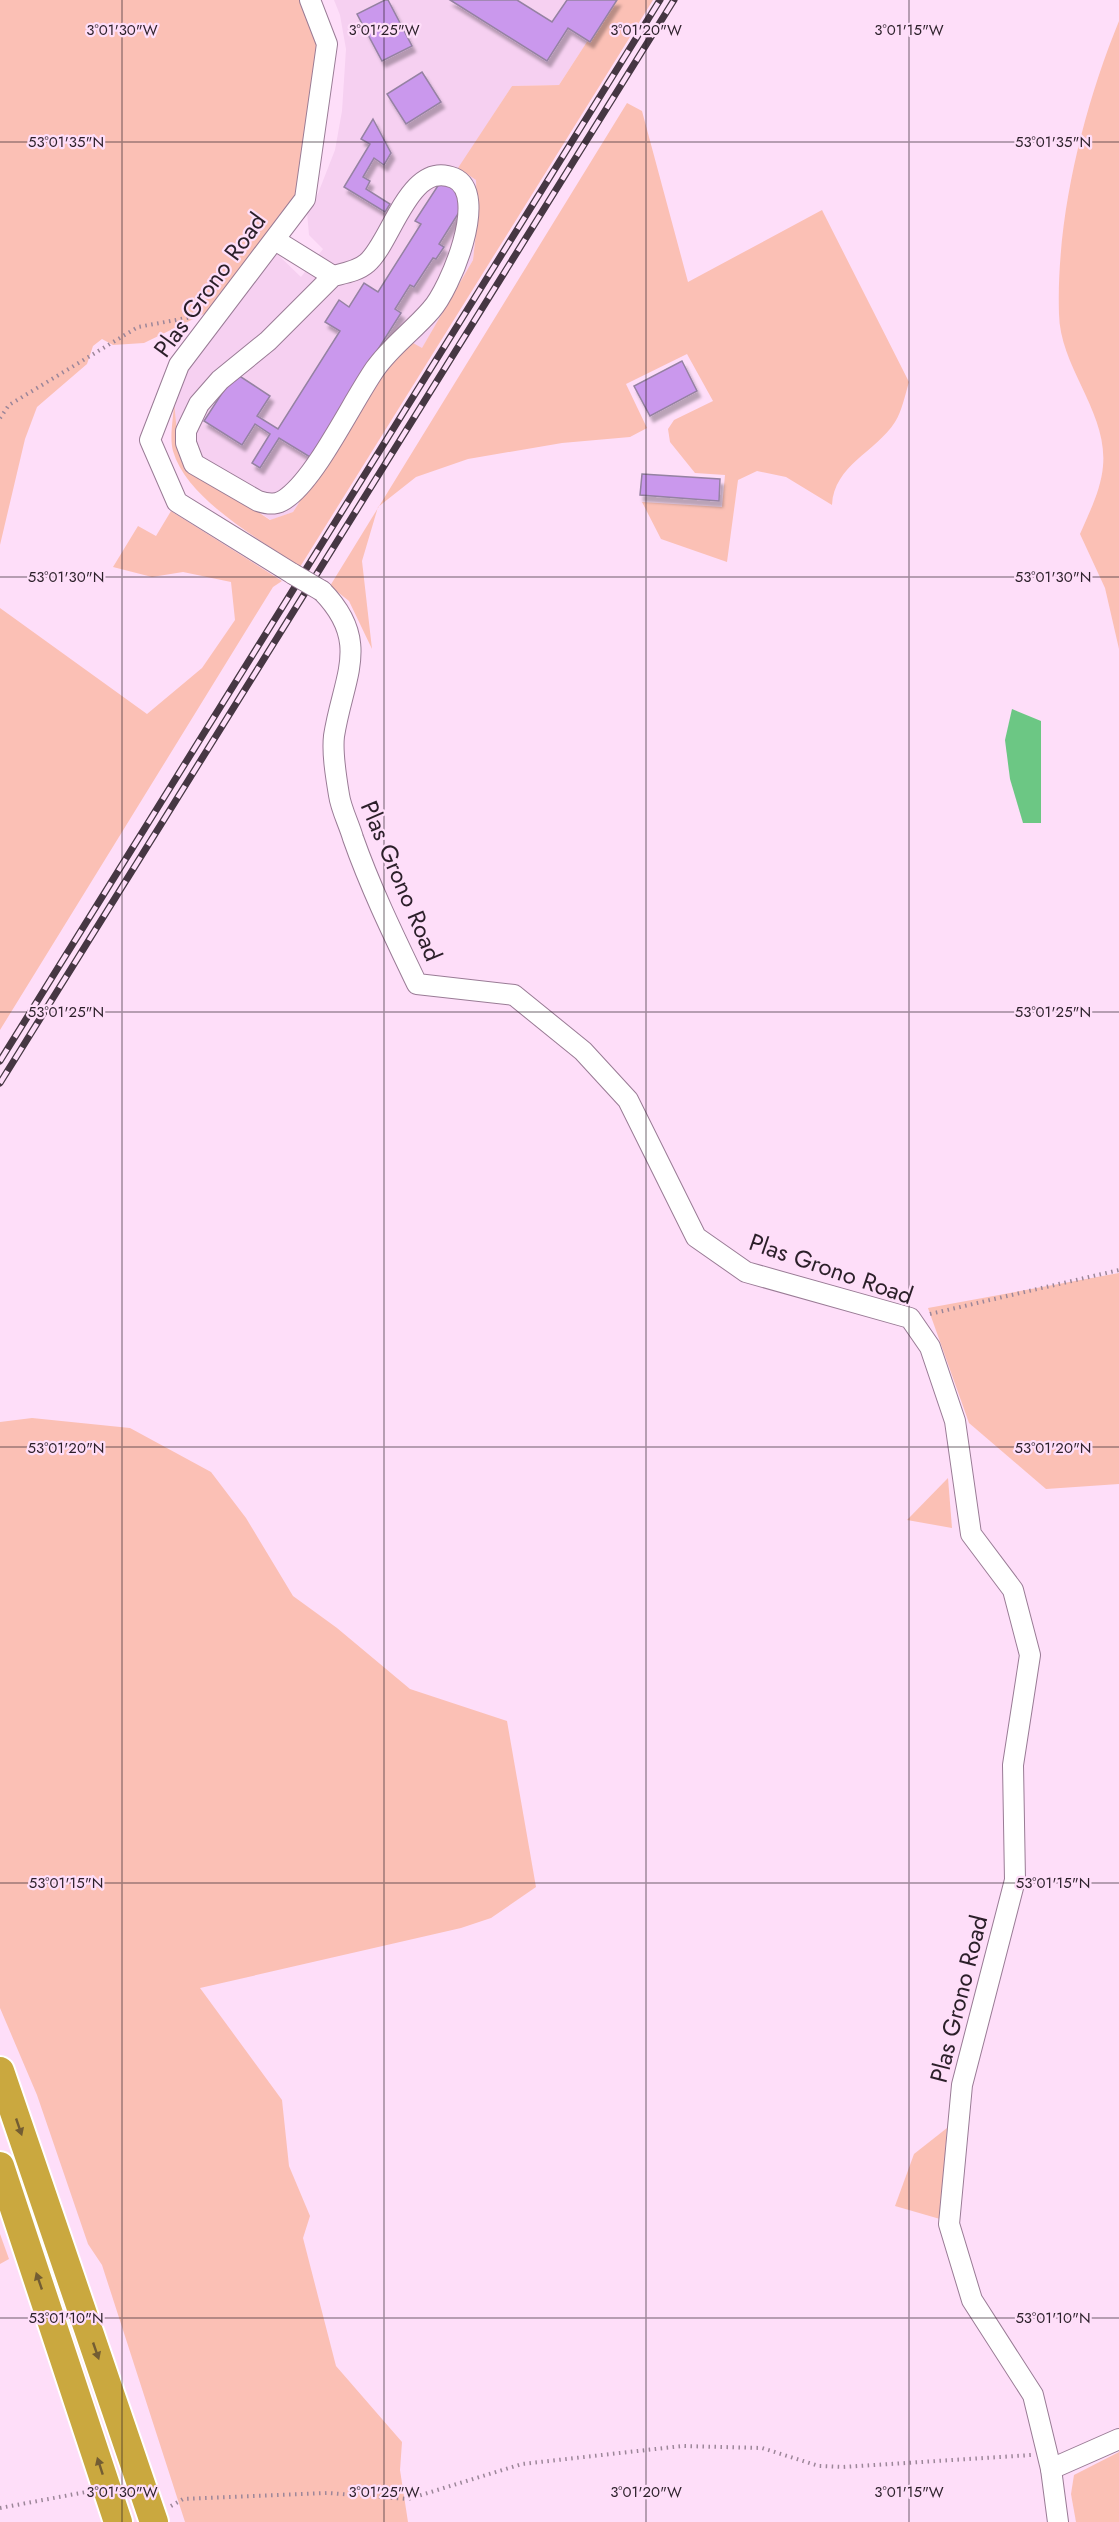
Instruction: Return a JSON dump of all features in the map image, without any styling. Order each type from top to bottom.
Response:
[{"type":"highway","points":[[0,2071],[154,2522]]},
{"type":"highway","points":[[0,2166],[118,2522]]},
{"type":"street","name":"Plas Grono Road","points":[[310,0],[327,44],[305,199],[179,365],[150,440],[177,502],[322,591],[340,609],[347,624],[350,641],[350,672],[334,738],[339,797],[373,892],[417,984],[514,995],[583,1051],[628,1100],[696,1237],[746,1272],[910,1318],[930,1347],[955,1420],[971,1534],[1013,1590],[1030,1655],[1013,1765],[1015,1880],[962,2085],[949,2224],[972,2300],[1033,2395],[1049,2462],[1058,2522]]},
{"type":"street","points":[[275,240],[333,276],[360,269],[369,262],[416,186],[430,178],[444,176],[462,184],[468,194],[468,220],[451,276],[432,309],[389,350],[307,477],[279,503],[258,501],[194,464],[186,443],[186,431],[199,404],[220,380],[268,341],[333,276]]},
{"type":"street","points":[[1049,2462],[1119,2439]]},
{"type":"path","points":[[0,418],[9,405],[138,327],[220,312]]},
{"type":"path","points":[[910,1318],[1119,1270]]},
{"type":"path","points":[[183,2499],[328,2493],[408,2499],[522,2464],[682,2446],[762,2448],[819,2466],[1049,2462]]},
{"type":"path","points":[[0,2508],[84,2493]]},
{"type":"shaded area","points":[[0,0],[300,0],[318,46],[298,196],[216,308],[144,343],[113,345],[102,339],[93,346],[87,364],[37,407],[25,439],[0,545]]},
{"type":"shaded area","points":[[334,0],[614,0],[559,85],[512,86],[459,168],[476,180],[477,223],[473,260],[422,349],[406,339],[293,512],[271,520],[219,486],[177,433],[174,401],[187,365],[274,251],[301,277],[323,249],[309,235],[307,212],[317,196],[335,150],[342,111],[346,49],[340,15]]},
{"type":"shaded area","points":[[614,0],[653,0],[300,567],[227,517],[193,486],[181,469],[173,451],[174,401],[177,433],[219,486],[270,520],[293,512],[406,339],[422,348],[473,260],[477,223],[476,180],[458,168],[512,86],[559,85]]},
{"type":"shaded area","points":[[1119,21],[1119,649],[1105,588],[1080,534],[1100,484],[1103,446],[1092,408],[1067,353],[1061,334],[1059,277],[1067,202],[1074,164],[1094,90]]},
{"type":"shaded area","points":[[627,103],[642,111],[688,282],[822,210],[909,382],[895,422],[887,433],[840,479],[832,505],[786,477],[757,471],[738,480],[727,562],[661,539],[642,502],[722,507],[725,475],[695,473],[670,442],[668,429],[674,420],[713,401],[687,354],[626,384],[647,428],[630,437],[562,443],[468,459],[416,477],[379,506]]},
{"type":"shaded area","points":[[377,509],[362,561],[372,649],[349,601],[330,586]]},
{"type":"shaded area","points":[[171,511],[282,581],[273,587],[0,1030],[0,608],[147,714],[202,668],[235,620],[231,582],[183,572],[152,577],[113,567],[138,526],[156,536]]},
{"type":"shaded area","points":[[1012,709],[1041,721],[1041,823],[1023,823],[1010,779],[1005,740]]},
{"type":"shaded area","points":[[1119,1273],[1119,1484],[1046,1489],[969,1423],[928,1308]]},
{"type":"shaded area","points":[[32,1418],[130,1428],[211,1472],[246,1518],[293,1596],[337,1628],[410,1689],[507,1721],[536,1887],[491,1918],[461,1928],[200,1988],[282,2100],[289,2166],[310,2216],[303,2238],[336,2366],[402,2442],[400,2470],[408,2522],[185,2522],[102,2265],[88,2244],[37,2095],[0,2008],[0,1422]]},
{"type":"shaded area","points":[[948,1478],[952,1528],[907,1520]]},
{"type":"shaded area","points":[[947,2128],[940,2219],[895,2206],[914,2154]]},
{"type":"shaded area","points":[[0,2234],[9,2259],[0,2264]]},
{"type":"shaded area","points":[[1119,2452],[1119,2522],[1076,2522],[1071,2494],[1074,2475]]},
{"type":"building","points":[[388,0],[412,46],[382,61],[357,14]]},
{"type":"building","points":[[450,0],[517,0],[552,22],[567,0],[617,0],[590,42],[568,28],[547,61]]},
{"type":"building","points":[[422,72],[441,102],[406,124],[387,94]]},
{"type":"building","points":[[373,119],[391,153],[384,165],[374,158],[363,177],[370,181],[366,189],[390,204],[385,212],[344,187],[370,144],[361,139]]},
{"type":"building","points":[[441,181],[468,198],[439,244],[444,247],[436,259],[433,258],[414,287],[410,285],[395,309],[401,313],[310,457],[279,438],[260,468],[252,463],[270,434],[255,424],[242,445],[204,421],[235,373],[270,396],[257,416],[278,429],[340,331],[325,322],[339,300],[349,307],[364,283],[378,292],[421,224],[415,221]]},
{"type":"building","points":[[682,361],[697,391],[650,416],[634,386]]},
{"type":"building","points":[[642,474],[720,479],[719,501],[640,495]]},
{"type":"railway","points":[[0,1061],[660,0]]},
{"type":"railway","points":[[0,1083],[674,0]]}]
